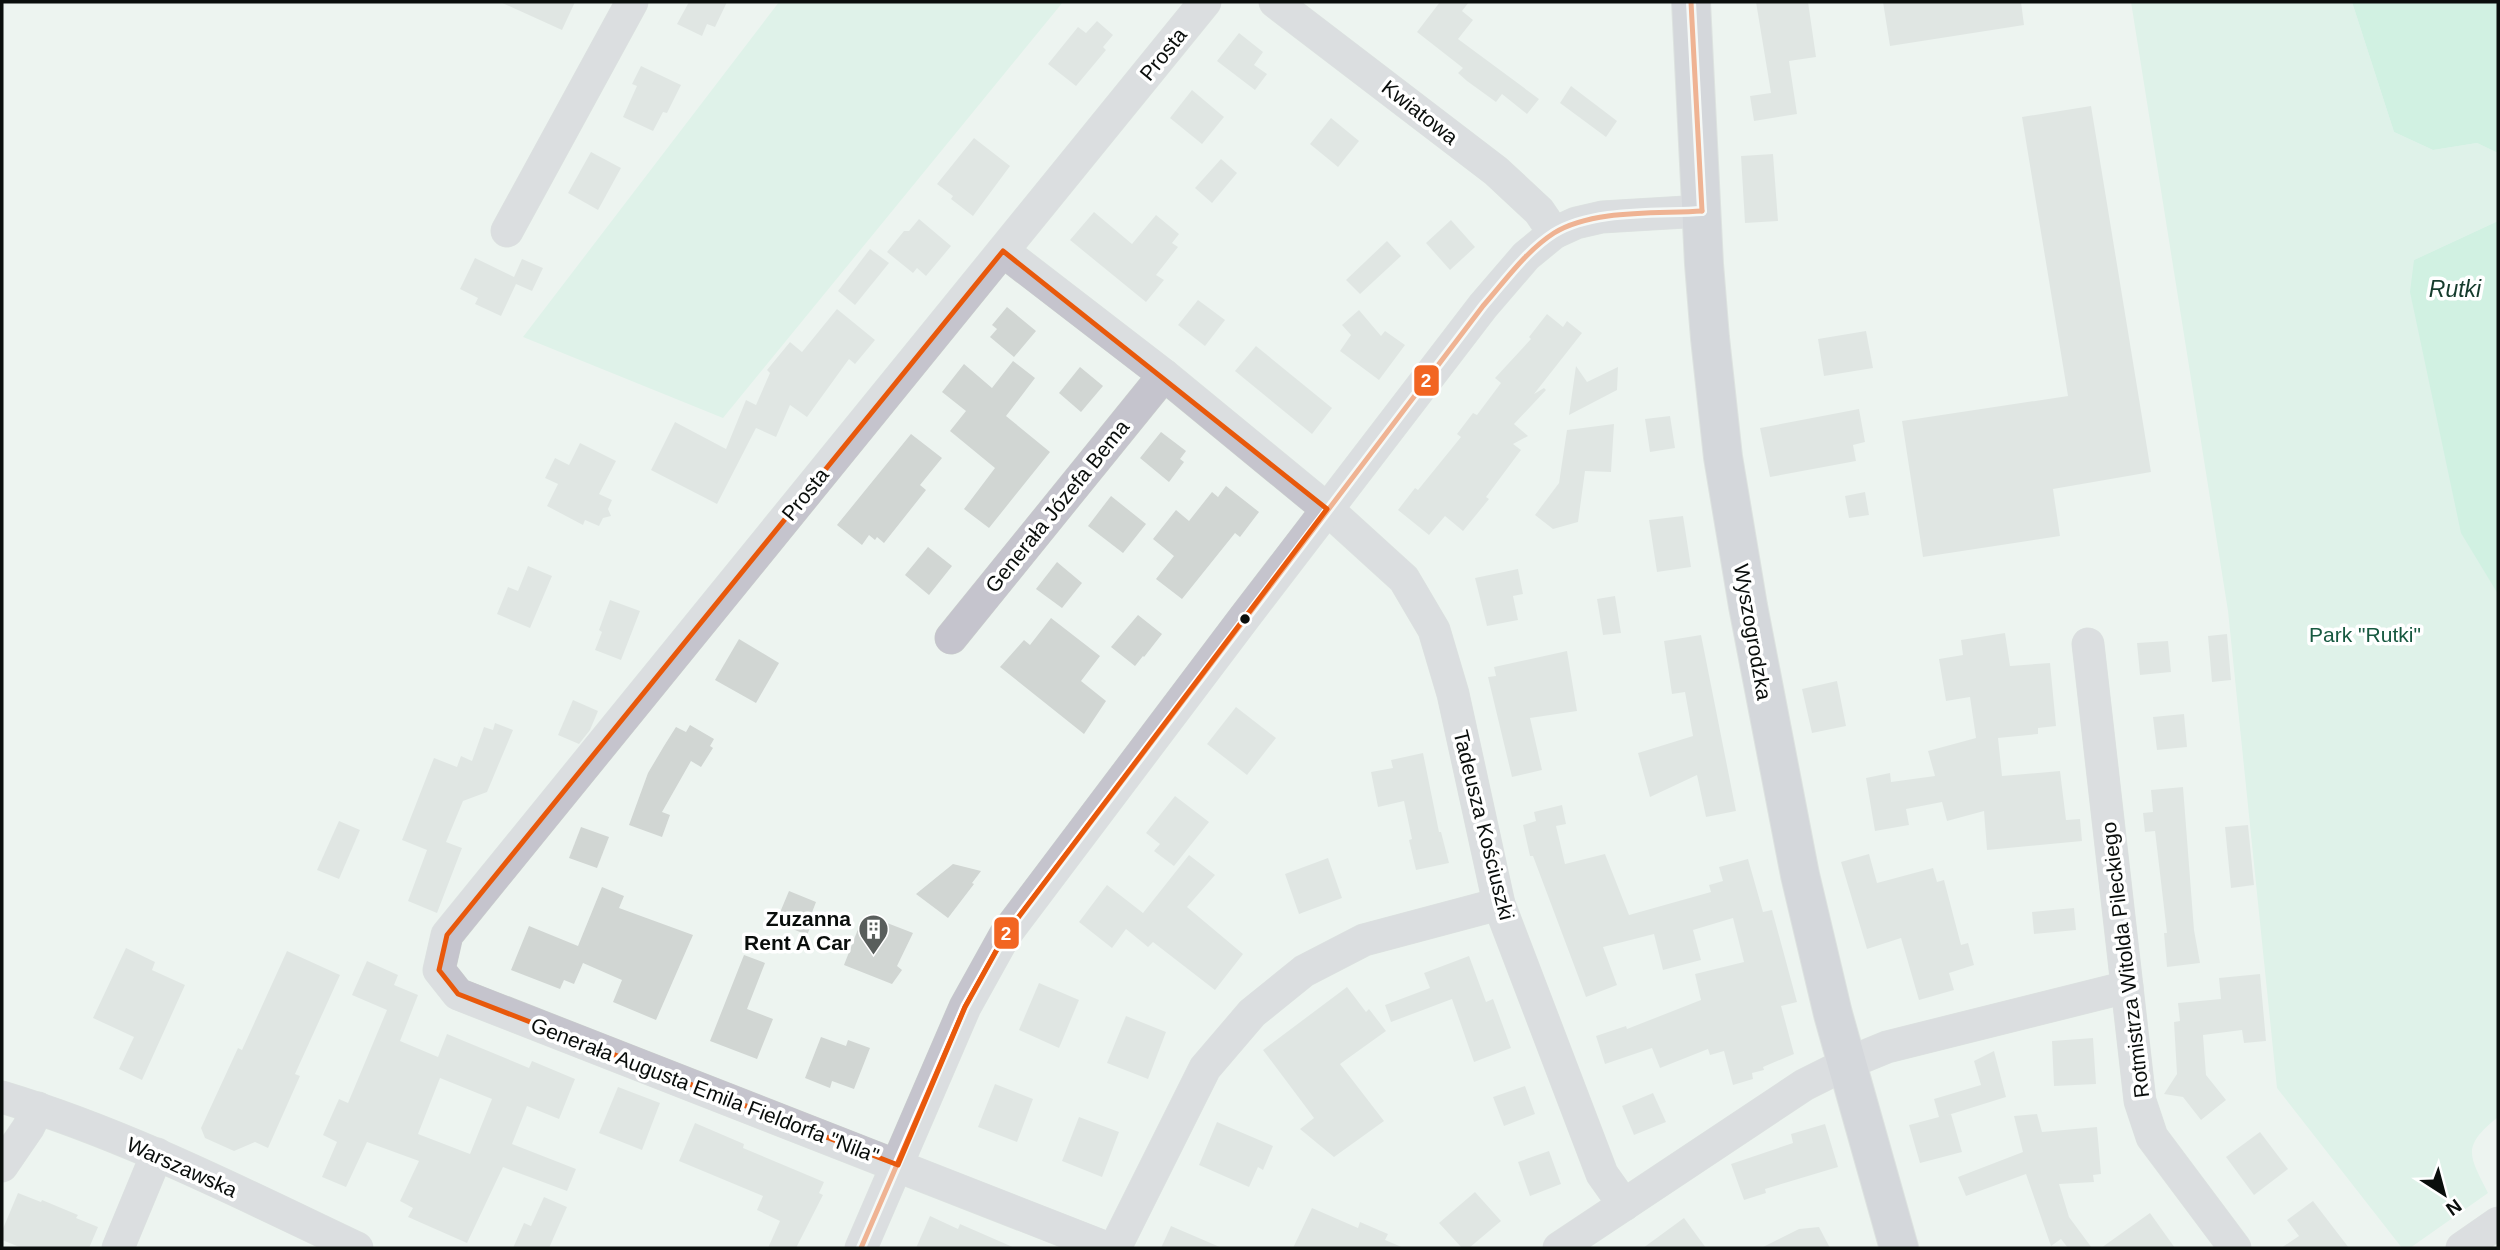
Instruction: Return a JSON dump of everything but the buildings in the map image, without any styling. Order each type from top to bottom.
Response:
[{"type":"main road","name":"Wyszogrodzka","points":[[1691,2],[1705,276],[1722,444],[1748,606],[1800,875],[1833,1014],[1899,1248]]},
{"type":"street","points":[[507,231],[632,2]]},
{"type":"street","name":"Prosta","points":[[458,993],[439,970],[447,935],[1205,2]]},
{"type":"street","name":"Kwiatowa","points":[[1275,2],[1496,171],[1539,211],[1554,233]]},
{"type":"street","points":[[861,1248],[965,1007],[1005,935],[1483,306],[1526,256],[1554,233],[1576,223],[1602,217],[1702,211]]},
{"type":"street","name":"Tadeusza Kościuszki","points":[[1003,251],[1164,374],[1327,509],[1405,579],[1434,630],[1452,694],[1499,904],[1601,1174],[1624,1205]]},
{"type":"street","name":"Generała Józefa Bema","points":[[951,638],[1164,374]]},
{"type":"street","name":"Rotmistrza Witolda Pileckiego","points":[[2088,644],[2140,1101],[2152,1138],[2235,1248]]},
{"type":"street","points":[[1115,1248],[1205,1068],[1252,1013],[1304,971],[1364,940],[1499,904]]},
{"type":"street","points":[[1559,1248],[1804,1085],[1848,1063],[1887,1047],[2127,987]]},
{"type":"street","name":"Generała Augusta Emila Fieldorfa \"Nila\"","points":[[458,993],[1107,1248]]},
{"type":"street","name":"Warszawska","points":[[2,1097],[38,1108],[157,1154],[357,1248]]},
{"type":"street","points":[[2,1166],[38,1108]]},
{"type":"street","points":[[118,1248],[157,1154]]},
{"type":"street","points":[[2462,1248],[2498,1223]]},
{"type":"highlighted area","points":[[1003,251],[1327,509],[1005,935],[965,1007],[898,1165],[458,994],[439,970],[447,935]]},
{"type":"green space","points":[[779,2],[1063,2],[723,418],[523,337]]},
{"type":"green space","name":"Park \"Rutki\"","points":[[2131,2],[2352,2],[2394,132],[2433,150],[2477,143],[2498,153],[2498,221],[2414,260],[2498,594],[2498,1117],[2478,1136],[2472,1152],[2476,1169],[2488,1193],[2410,1248],[2402,1248],[2277,1088],[2228,611]]},
{"type":"water","points":[[2352,2],[2498,2],[2498,153],[2477,143],[2433,150],[2394,132]]},
{"type":"water","name":"Rutki","points":[[2498,221],[2498,594],[2461,533],[2410,292],[2414,260]]},
{"type":"transit line","name":"2","points":[[1691,2],[1702,211]]},
{"type":"transit line","name":"2","points":[[861,1248],[965,1007],[1005,935],[1483,306],[1534,248],[1570,225],[1606,216],[1702,211]]},
{"type":"place","name":"Zuzanna Rent A Car","points":[[874,957]]}]
